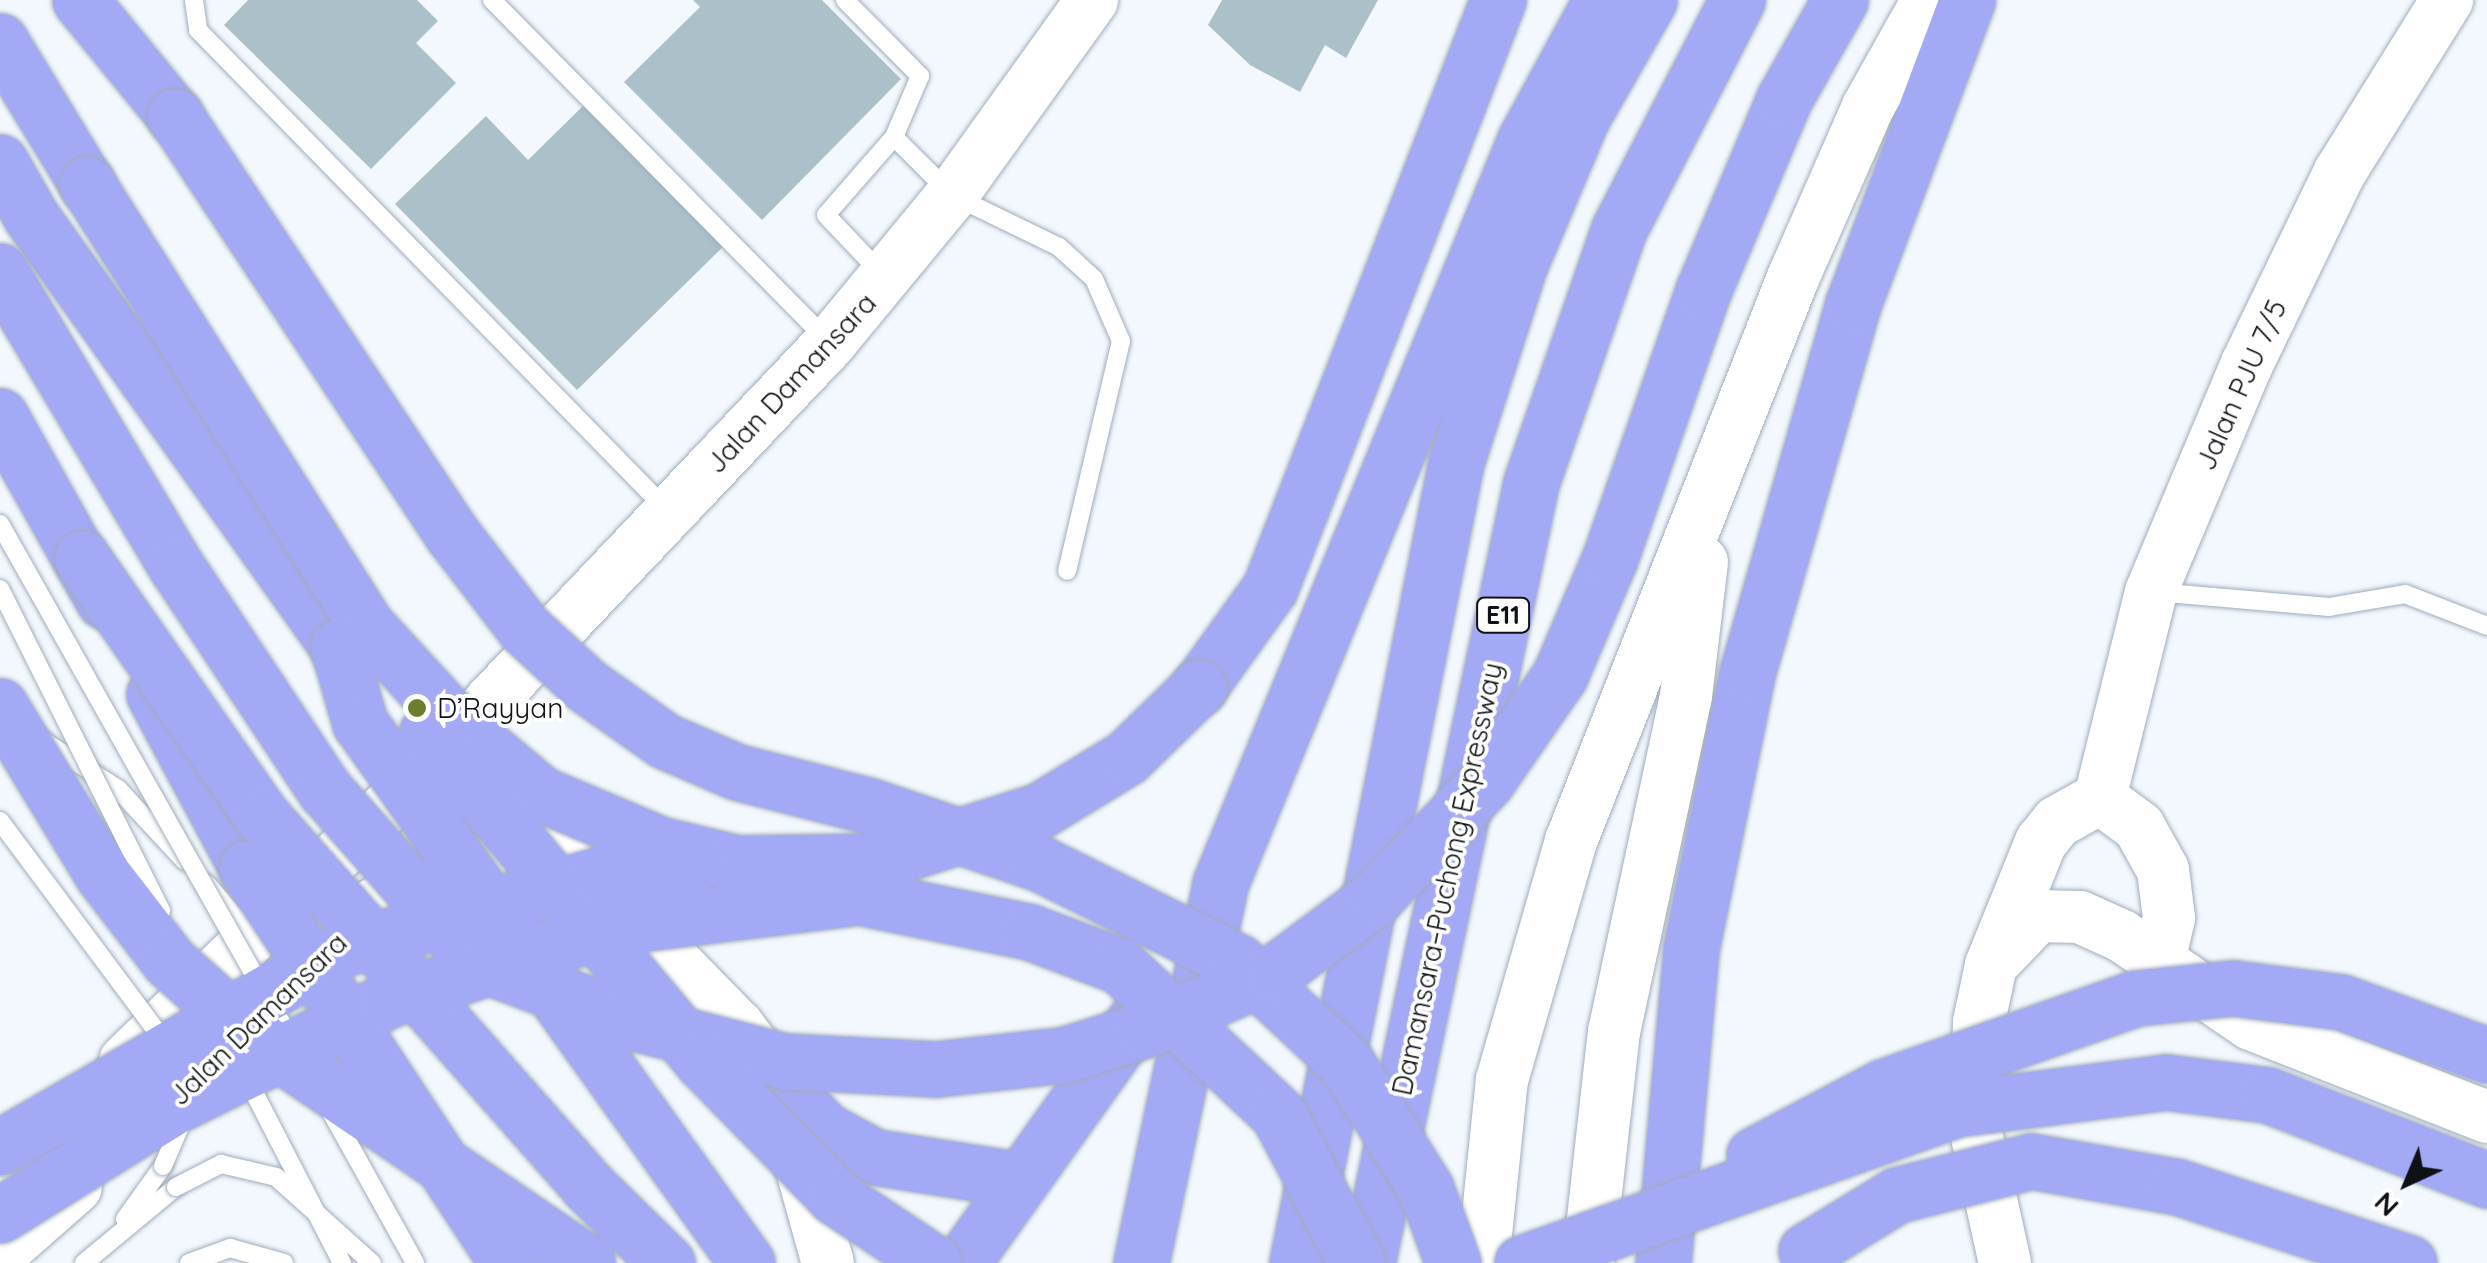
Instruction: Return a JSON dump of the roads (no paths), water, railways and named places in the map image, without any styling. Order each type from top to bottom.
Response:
[{"type":"highway","points":[[80,0],[175,116],[452,534],[524,628],[588,686],[666,741],[737,772],[1040,864],[1238,962],[1348,1065],[1426,1190],[1452,1263]]},
{"type":"highway","points":[[962,1263],[1077,1108],[1220,884],[1525,140],[1602,0]]},
{"type":"highway","points":[[1297,1263],[1456,462],[1519,266],[1582,118],[1649,0]]},
{"type":"highway","name":"Damansara–Puchong Expressway","points":[[1367,1263],[1531,483],[1619,229],[1737,0]]},
{"type":"highway","points":[[0,271],[176,566],[325,790],[476,962],[640,1024],[784,1061],[936,1069],[1063,1054],[1144,1030],[1275,972],[1377,896],[1486,782],[1560,674],[1710,274],[1784,99],[1840,0]]},
{"type":"highway","points":[[1669,1238],[1691,949],[1748,670],[1853,304],[1967,0]]},
{"type":"highway","points":[[0,42],[366,625],[454,722],[542,794],[662,846],[737,863],[804,866],[946,846],[1039,810],[1127,757],[1199,687],[1270,588],[1500,13]]},
{"type":"highway","points":[[0,162],[32,218],[338,647],[407,708],[714,1074],[835,1197],[934,1263]]},
{"type":"highway","points":[[0,416],[82,558],[247,868],[507,1263]]},
{"type":"highway","points":[[82,558],[264,817],[588,1187],[667,1263]]},
{"type":"highway","points":[[338,647],[360,723],[747,1263]]},
{"type":"highway","points":[[0,706],[102,874],[169,960],[249,1033],[587,1263]]},
{"type":"highway","points":[[6,1155],[343,949],[600,874],[844,844],[1040,864]]},
{"type":"highway","points":[[1141,1263],[1220,884]]},
{"type":"highway","points":[[0,1215],[176,1105],[388,1000],[614,927],[860,898],[1030,932],[1120,966],[1278,1114],[1357,1263]]},
{"type":"highway","points":[[1669,1238],[1749,1158],[1883,1087],[2136,998],[2233,988],[2341,1002],[2487,1056]]},
{"type":"highway","points":[[1522,1263],[1669,1238],[1956,1109],[2166,1082],[2268,1095],[2487,1180]]},
{"type":"highway","points":[[782,1085],[825,1130],[875,1157],[1021,1180]]},
{"type":"highway","points":[[1795,1263],[1897,1195],[2031,1161],[2178,1187],[2409,1263]]},
{"type":"street","name":"Jalan Damansara","points":[[6,1155],[254,941],[456,738],[830,343],[952,195],[1092,0]]},
{"type":"street","points":[[1483,1263],[1502,1080],[1535,952],[1712,486],[1868,108],[1928,0]]},
{"type":"street","name":"Jalan PJU 7/5","points":[[2100,798],[2152,592],[2247,364],[2340,172],[2448,0]]},
{"type":"street","points":[[1588,1263],[1614,1032],[1686,696],[1712,486]]},
{"type":"street","name":"Jalan Damansara","points":[[0,1254],[206,1074],[374,904],[456,738]]},
{"type":"street","points":[[456,738],[738,1026],[782,1085],[828,1263]]},
{"type":"street","points":[[2004,1263],[1975,1128],[1973,1070],[1991,966],[2041,842],[2057,822],[2100,798],[2140,826],[2163,870],[2169,918],[2158,966]]},
{"type":"street","points":[[374,904],[430,874],[490,856],[569,853]]},
{"type":"street","points":[[1991,966],[2038,916],[2080,917],[2122,936],[2158,966],[2251,1024],[2487,1117]]},
{"type":"street","points":[[1975,1128],[2021,1263]]},
{"type":"lane","points":[[194,0],[198,30],[670,513]]},
{"type":"lane","points":[[492,0],[830,343]]},
{"type":"lane","points":[[844,0],[920,76],[894,137],[826,215],[887,278]]},
{"type":"lane","points":[[894,137],[952,195],[1059,247],[1094,278],[1120,342],[1066,572]]},
{"type":"lane","points":[[0,524],[415,1263]]},
{"type":"lane","points":[[0,589],[342,1263]]},
{"type":"lane","points":[[2152,592],[2329,606],[2405,594],[2487,626]]},
{"type":"lane","points":[[0,696],[46,744],[118,789],[254,941]]},
{"type":"lane","points":[[0,821],[176,1055],[185,1120],[163,1166],[114,1234]]},
{"type":"lane","points":[[84,1263],[176,1186],[221,1164],[276,1177],[372,1263]]},
{"type":"lane","points":[[189,1263],[230,1248],[284,1263]]},
{"type":"place","name":"D’Rayyan","points":[[417,708]]}]
